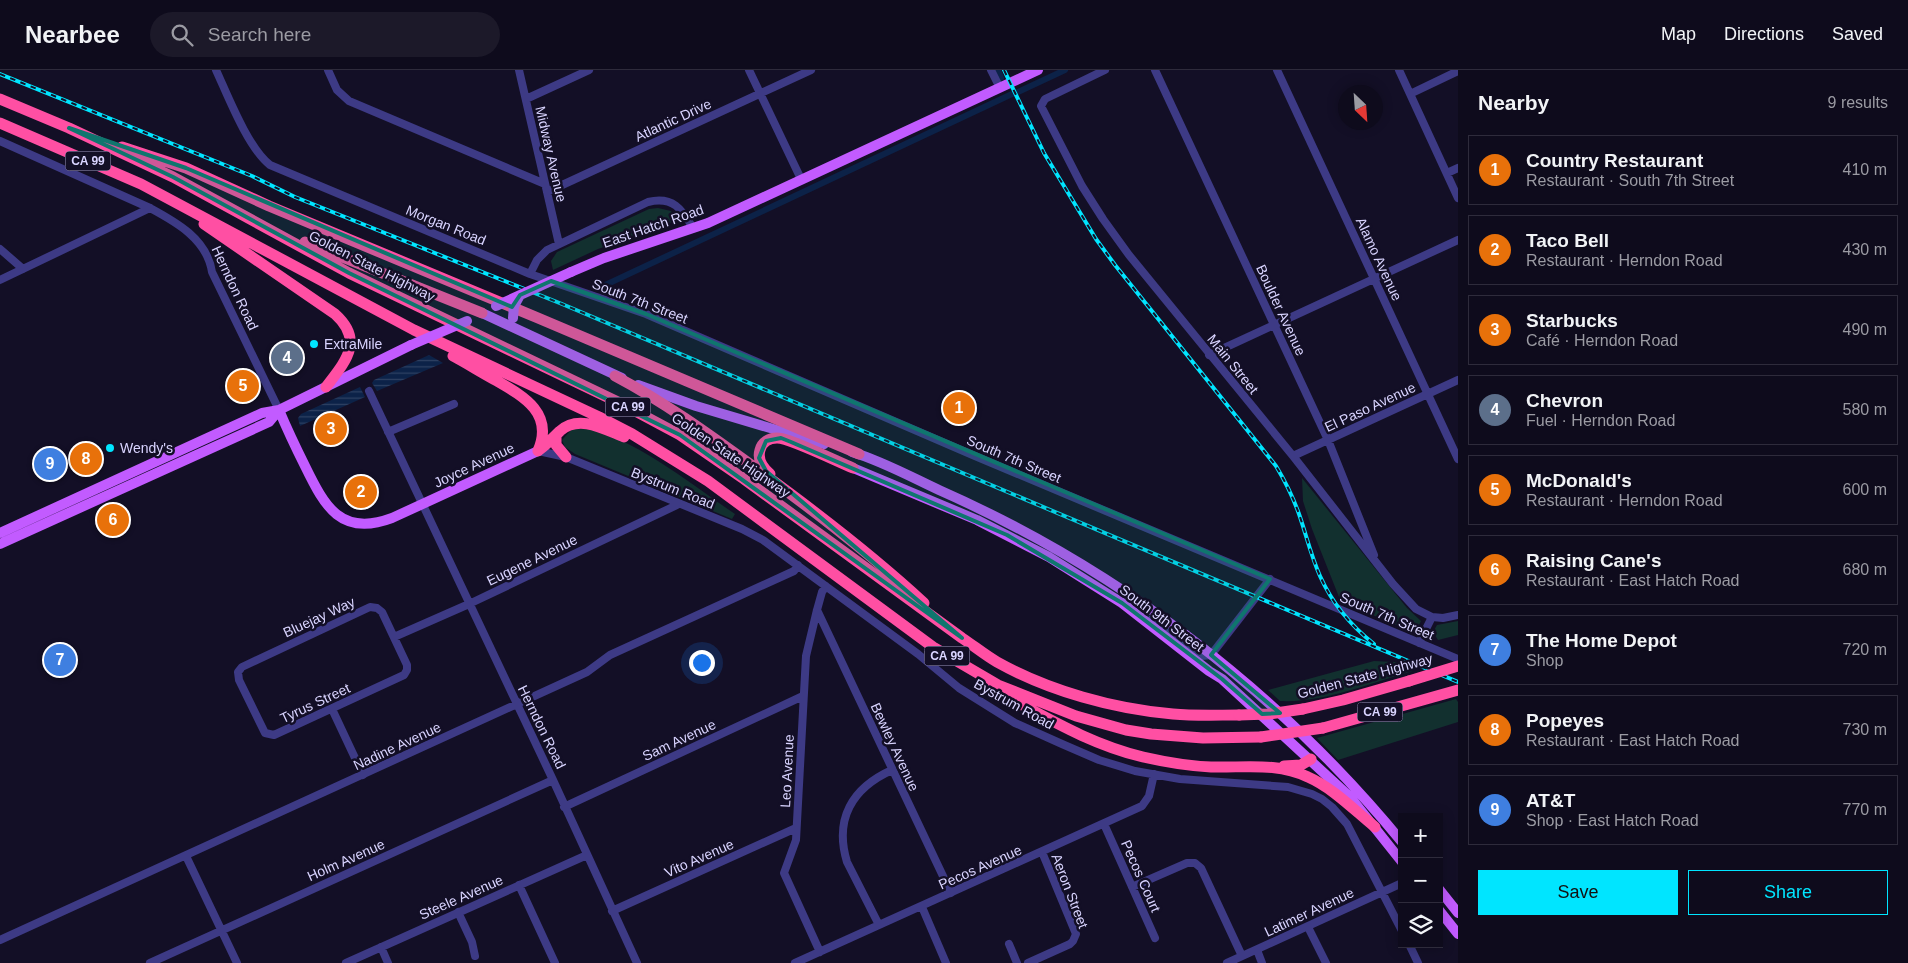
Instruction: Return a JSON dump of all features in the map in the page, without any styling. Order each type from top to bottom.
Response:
[{"type":"highway","name":"Golden State Highway","points":[[0,99],[69,128],[173,177],[349,273],[624,405],[680,435],[744,479],[962,638],[997,661],[1050,685],[1098,701],[1172,714],[1269,714],[1342,700],[1458,666]]},
{"type":"highway","name":"CA 99","points":[[0,123],[141,184],[414,330],[599,416],[679,461],[708,480],[933,647],[998,685],[1076,716],[1126,730],[1160,735],[1203,738],[1261,737],[1323,728],[1458,690]]},
{"type":"highway","points":[[69,128],[186,168],[269,206],[859,454]]},
{"type":"highway","points":[[175,202],[212,230],[335,314],[347,326],[350,336],[349,353],[346,361],[326,387]]},
{"type":"highway","points":[[238,213],[482,313]]},
{"type":"highway","points":[[414,330],[447,352],[520,394],[530,403],[538,414],[543,430],[538,451]]},
{"type":"highway","points":[[615,376],[652,396],[699,426],[784,488],[867,552],[962,638]]},
{"type":"highway","points":[[538,451],[561,430],[572,424],[592,424],[679,461]]},
{"type":"highway","points":[[556,436],[556,445],[566,457]]},
{"type":"highway","points":[[784,488],[766,471],[759,458],[761,447],[766,441],[774,438],[786,440],[853,468]]},
{"type":"highway","points":[[933,647],[980,683],[1055,724],[1104,745],[1180,764],[1213,767],[1280,767],[1301,765],[1311,760]]},
{"type":"highway","points":[[1280,767],[1319,783],[1375,827]]},
{"type":"main road","name":"East Hatch Road","points":[[0,533],[262,413],[278,410],[412,345],[571,272],[604,258],[693,228],[1038,70]]},
{"type":"main road","points":[[520,295],[514,306],[513,318],[525,334]]},
{"type":"main road","name":"South 9th Street","points":[[482,313],[615,376],[696,406],[859,454],[979,508],[1054,548],[1125,592],[1211,656],[1291,722],[1314,744],[1398,838]]},
{"type":"main road","name":"East Hatch Road","points":[[0,544],[269,422],[278,410]]},
{"type":"main road","name":"Herndon Road","points":[[278,410],[317,491],[327,506],[340,517],[356,523],[371,524],[392,518],[421,504]]},
{"type":"main road","name":"Joyce Avenue","points":[[421,504],[538,451]]},
{"type":"main road","name":"South 9th Street","points":[[853,468],[977,520],[1049,557],[1122,603],[1222,679],[1311,760],[1351,798],[1399,858]]},
{"type":"main road","points":[[1049,557],[1054,548]]},
{"type":"main road","points":[[1211,656],[1215,669],[1222,679]]},
{"type":"main road","points":[[1311,760],[1314,744]]},
{"type":"main road","points":[[1443,894],[1458,913]]},
{"type":"main road","points":[[1443,915],[1458,934]]},
{"type":"street","name":"Morgan Road","points":[[216,70],[252,144],[262,158],[270,165],[530,274]]},
{"type":"street","points":[[328,70],[337,90],[350,101],[546,188]]},
{"type":"street","name":"Midway Avenue","points":[[519,70],[559,244]]},
{"type":"street","points":[[526,99],[589,70]]},
{"type":"street","points":[[749,70],[800,179]]},
{"type":"street","name":"Atlantic Drive","points":[[546,188],[810,70]]},
{"type":"street","points":[[990,70],[1000,88]]},
{"type":"street","name":"Main Street","points":[[1105,70],[1045,98],[1041,106],[1082,186],[1103,219],[1209,355],[1293,456],[1377,564],[1416,608],[1432,617]]},
{"type":"street","name":"Boulder Avenue","points":[[1155,70],[1328,440],[1377,564]]},
{"type":"street","name":"Alamo Avenue","points":[[1277,70],[1458,458]]},
{"type":"street","points":[[1399,70],[1458,198]]},
{"type":"street","points":[[1410,94],[1458,71]]},
{"type":"street","name":"Herndon Road","points":[[0,141],[150,208],[182,227],[196,240],[211,265],[212,272],[278,410]]},
{"type":"street","points":[[1447,173],[1458,168]]},
{"type":"street","points":[[530,274],[547,250],[655,200],[675,204],[684,212],[693,228]]},
{"type":"street","points":[[0,280],[150,208]]},
{"type":"street","points":[[1209,355],[1458,240]]},
{"type":"street","points":[[0,249],[23,269]]},
{"type":"street","name":"South 7th Street","points":[[530,274],[646,314],[975,456],[1458,659]]},
{"type":"street","name":"El Paso Avenue","points":[[1293,456],[1458,380]]},
{"type":"street","name":"Herndon Road","points":[[369,391],[553,780],[637,963]]},
{"type":"street","points":[[388,432],[454,404]]},
{"type":"street","name":"Bystrum Road","points":[[538,451],[566,457],[758,537],[918,654],[959,688],[1015,723],[1099,760],[1154,774],[1204,782],[1288,787],[1307,792],[1322,799],[1347,824],[1398,923]]},
{"type":"street","name":"Eugene Avenue","points":[[394,637],[469,604],[679,504]]},
{"type":"street","name":"Nadine Avenue","points":[[0,940],[587,672],[610,656],[794,571],[798,565]]},
{"type":"street","points":[[1122,603],[1166,629],[1202,656],[1211,656],[1270,579]]},
{"type":"street","name":"Leo Avenue","points":[[820,952],[784,873],[796,840],[806,656],[822,592],[826,586]]},
{"type":"street","name":"Bluejay Way","points":[[238,672],[242,667],[370,607],[378,608],[382,612],[394,637]]},
{"type":"street","name":"Bewley Avenue","points":[[817,610],[951,893]]},
{"type":"street","points":[[1419,644],[1432,617],[1443,618],[1458,615]]},
{"type":"street","name":"Tyrus Street","points":[[238,672],[239,680],[262,731],[268,735],[274,735],[401,677],[407,670],[407,664],[394,637]]},
{"type":"street","name":"Sam Avenue","points":[[564,807],[804,696]]},
{"type":"street","points":[[332,709],[363,775]]},
{"type":"street","points":[[879,926],[847,862],[842,833],[846,814],[858,792],[874,779],[892,770]]},
{"type":"street","name":"Pecos Avenue","points":[[797,963],[1142,806],[1146,802],[1154,774]]},
{"type":"street","name":"Holm Avenue","points":[[150,963],[553,780]]},
{"type":"street","name":"Pecos Court","points":[[1104,824],[1155,938]]},
{"type":"street","name":"Vito Avenue","points":[[612,911],[796,828]]},
{"type":"street","name":"Aeron Street","points":[[1028,963],[1070,944],[1076,938],[1075,929],[1042,852]]},
{"type":"street","name":"Steele Avenue","points":[[346,963],[587,855]]},
{"type":"street","points":[[186,856],[238,963]]},
{"type":"street","points":[[1132,887],[1187,863],[1195,863],[1201,868],[1235,961]]},
{"type":"street","points":[[519,885],[556,963]]},
{"type":"street","name":"Latimer Avenue","points":[[1235,961],[1398,885]]},
{"type":"street","points":[[922,907],[946,963]]},
{"type":"street","points":[[458,912],[472,942],[475,956]]},
{"type":"street","points":[[1308,927],[1326,963]]},
{"type":"street","points":[[1009,944],[1017,963]]},
{"type":"street","points":[[381,947],[388,963]]},
{"type":"street","points":[[1411,948],[1418,963]]},
{"type":"street","points":[[1256,950],[1262,963]]},
{"type":"highlighted area","points":[[69,128],[186,168],[512,307],[520,295],[551,281],[646,314],[1270,579],[1211,655],[1280,713],[1262,714],[1222,679],[1122,603],[1007,535],[781,438],[766,441],[759,458],[766,471],[962,638],[680,435],[349,273],[173,177]]},
{"type":"green space","points":[[658,208],[671,211],[674,221],[598,249],[553,270],[551,261],[557,252],[649,209]]},
{"type":"green space","points":[[581,427],[602,433],[642,451],[735,514],[732,519],[575,454],[565,447],[562,440],[572,429]]},
{"type":"green space","points":[[1302,478],[1407,608],[1421,621],[1417,629],[1408,630],[1344,603],[1339,597],[1303,501]]},
{"type":"green space","points":[[1458,621],[1458,635],[1438,640],[1433,632],[1437,625]]},
{"type":"green space","points":[[1374,661],[1395,662],[1413,671],[1331,696],[1314,699],[1280,701],[1268,690]]},
{"type":"green space","points":[[1456,699],[1458,702],[1458,722],[1338,760],[1317,738]]},
{"type":"water","points":[[429,355],[443,363],[377,391],[372,383],[374,380]]},
{"type":"water","points":[[360,387],[365,397],[300,426],[298,418],[301,414]]},
{"type":"waterway","points":[[998,70],[1001,78]]},
{"type":"waterway","points":[[1018,92],[1065,70]]},
{"type":"waterway","points":[[601,287],[1012,94]]},
{"type":"railway","points":[[1004,70],[1044,153],[1096,239],[1276,466],[1294,501],[1314,561],[1325,586],[1342,613],[1374,644]]},
{"type":"railway","points":[[0,74],[252,176],[295,197],[562,304],[1458,682]]},
{"type":"place","name":"ExtraMile","points":[[314,344]]},
{"type":"place","name":"Chevron","points":[[287,358]]},
{"type":"place","name":"McDonald's","points":[[243,386]]},
{"type":"place","name":"Country Restaurant","points":[[959,408]]},
{"type":"place","name":"Starbucks","points":[[331,429]]},
{"type":"place","name":"Wendy's","points":[[110,448]]},
{"type":"place","name":"Popeyes","points":[[86,459]]},
{"type":"place","name":"AT&T","points":[[50,464]]},
{"type":"place","name":"Taco Bell","points":[[361,492]]},
{"type":"place","name":"Raising Cane's","points":[[113,520]]},
{"type":"place","name":"The Home Depot","points":[[60,660]]}]
